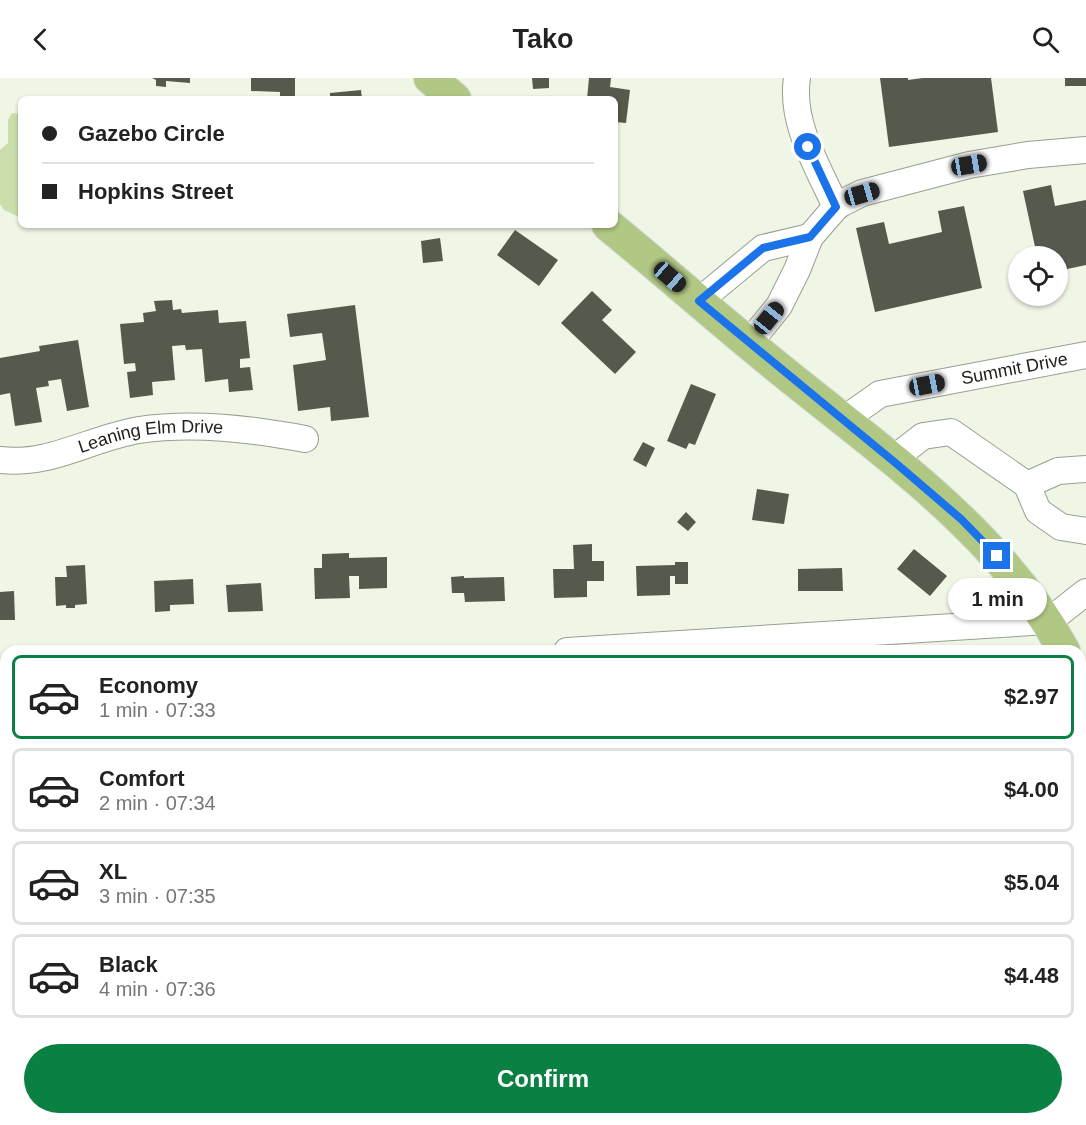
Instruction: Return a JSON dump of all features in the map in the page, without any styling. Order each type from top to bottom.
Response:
[{"type":"main road","points":[[430,78],[451,96]]},
{"type":"main road","points":[[612,228],[748,344],[961,519],[1020,582],[1048,621],[1061,645]]},
{"type":"street","points":[[797,78],[796,98],[801,128],[836,207]]},
{"type":"street","points":[[748,344],[779,306],[810,237],[836,207],[862,194],[969,165],[1028,155],[1086,150]]},
{"type":"street","points":[[699,301],[763,248],[810,237]]},
{"type":"street","name":"Summit Drive","points":[[843,420],[880,394],[1086,355]]},
{"type":"street","name":"Leaning Elm Drive","points":[[0,460],[42,459],[119,435],[158,428],[229,428],[305,439]]},
{"type":"street","points":[[892,460],[922,436],[951,432],[1027,485],[1038,511],[1061,527],[1086,531]]},
{"type":"street","points":[[1027,485],[1058,471],[1086,469]]},
{"type":"street","points":[[663,645],[1048,621],[1086,592]]},
{"type":"green space","points":[[12,113],[18,114],[18,217],[4,210],[0,204],[0,150],[8,143],[8,120]]},
{"type":"building","points":[[152,78],[190,78],[190,83],[166,81],[166,87],[156,86],[156,80]]},
{"type":"building","points":[[251,78],[295,78],[295,96],[280,96],[280,92],[251,91]]},
{"type":"building","points":[[532,78],[549,78],[549,88],[533,89]]},
{"type":"building","points":[[589,78],[611,78],[610,87],[630,90],[626,123],[618,122],[618,96],[587,96]]},
{"type":"building","points":[[880,78],[908,78],[908,80],[991,78],[998,132],[889,147]]},
{"type":"building","points":[[1065,78],[1086,78],[1086,86],[1065,86]]},
{"type":"building","points":[[361,90],[362,96],[330,96],[330,93]]},
{"type":"building","points":[[1051,185],[1055,206],[1086,200],[1086,265],[1068,269],[1068,246],[1035,246],[1023,191]]},
{"type":"building","points":[[964,206],[982,288],[875,312],[856,228],[884,222],[889,244],[942,232],[938,211]]},
{"type":"building","points":[[515,230],[558,260],[539,286],[497,255]]},
{"type":"building","points":[[440,238],[443,261],[423,263],[421,241]]},
{"type":"building","points":[[592,291],[612,310],[602,320],[636,352],[615,374],[561,323]]},
{"type":"building","points":[[172,300],[173,310],[181,309],[182,313],[218,310],[219,323],[246,321],[250,358],[240,359],[240,368],[250,367],[253,390],[229,392],[228,379],[205,382],[202,349],[186,350],[185,345],[172,346],[175,380],[152,382],[153,395],[130,398],[127,372],[136,371],[135,363],[124,364],[120,324],[144,322],[143,313],[156,311],[154,301]]},
{"type":"building","points":[[355,305],[369,417],[331,421],[330,407],[298,411],[293,365],[326,360],[322,333],[290,337],[287,314]]},
{"type":"building","points":[[78,340],[89,407],[67,411],[61,379],[48,381],[49,386],[36,388],[42,422],[15,426],[10,393],[0,395],[0,358],[40,351],[39,346]]},
{"type":"building","points":[[691,384],[716,394],[695,445],[689,443],[686,449],[667,441]]},
{"type":"building","points":[[643,442],[655,448],[646,467],[633,460]]},
{"type":"building","points":[[757,489],[789,494],[784,524],[752,520]]},
{"type":"building","points":[[686,512],[696,522],[688,531],[677,522]]},
{"type":"building","points":[[592,544],[592,561],[604,561],[604,581],[587,581],[587,597],[554,598],[553,569],[574,569],[573,545]]},
{"type":"building","points":[[914,549],[947,576],[930,596],[897,569]]},
{"type":"building","points":[[349,553],[349,558],[387,557],[387,588],[359,589],[359,576],[349,576],[350,598],[315,599],[314,568],[322,568],[322,554]]},
{"type":"building","points":[[675,562],[688,562],[688,584],[675,584],[675,576],[670,576],[670,595],[637,596],[636,566],[675,565]]},
{"type":"building","points":[[85,565],[87,604],[75,605],[75,608],[66,608],[66,605],[56,606],[55,577],[67,577],[66,566]]},
{"type":"building","points":[[842,568],[843,591],[798,591],[798,569]]},
{"type":"building","points":[[464,576],[464,578],[504,577],[505,601],[465,602],[464,593],[452,593],[451,577]]},
{"type":"building","points":[[193,579],[194,604],[170,605],[170,611],[155,612],[154,581]]},
{"type":"building","points":[[261,583],[263,611],[228,612],[226,585]]},
{"type":"building","points":[[14,591],[15,620],[0,620],[0,592]]},
{"type":"route","points":[[808,147],[836,207],[810,237],[763,248],[699,301],[748,344],[898,465],[961,519],[997,556]]}]
